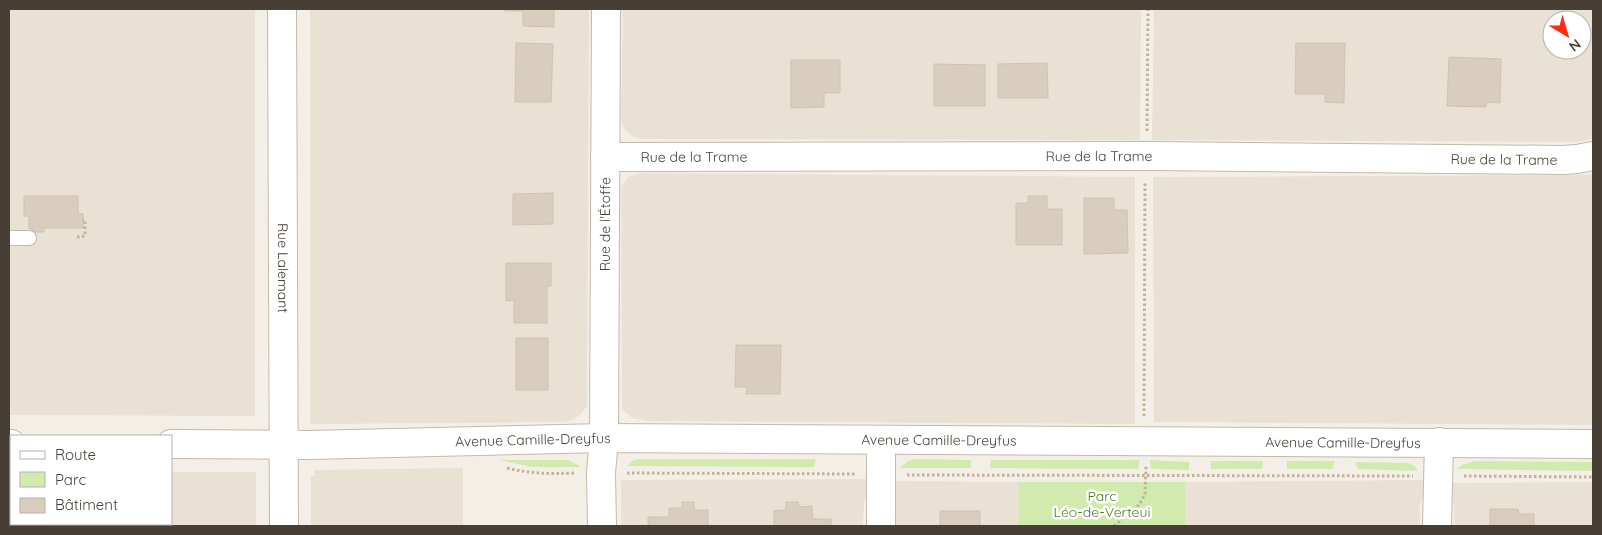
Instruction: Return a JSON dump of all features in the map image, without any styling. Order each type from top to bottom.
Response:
[{"type":"street","name":"Rue Lalemant","points":[[282,9],[282,444],[284,526]]},
{"type":"street","name":"Rue de l'Étoffe","points":[[602,526],[606,9]]},
{"type":"street","name":"Rue de la Trame","points":[[605,157],[1161,156],[1578,160],[1593,156]]},
{"type":"street","name":"Avenue Camille-Dreyfus","points":[[172,444],[282,444],[604,438],[1593,444]]},
{"type":"street","points":[[881,526],[882,441]]},
{"type":"street","points":[[1437,526],[1439,442]]},
{"type":"lane","points":[[9,238],[29,238]]},
{"type":"path","points":[[1147,140],[1148,9]]},
{"type":"path","points":[[1144,423],[1145,174]]},
{"type":"path","points":[[77,237],[85,236],[85,220],[83,220]]},
{"type":"path","points":[[621,473],[855,474]]},
{"type":"path","points":[[906,474],[1421,476]]},
{"type":"path","points":[[1114,526],[1139,505],[1146,494],[1146,474]]},
{"type":"path","points":[[1464,476],[1593,476]]},
{"type":"shaded area","points":[[9,9],[255,9],[255,416],[9,415]]},
{"type":"shaded area","points":[[310,9],[589,9],[587,406],[574,419],[565,422],[310,424]]},
{"type":"shaded area","points":[[623,9],[1141,9],[1140,140],[640,139],[632,136],[625,130],[621,120]]},
{"type":"shaded area","points":[[1154,9],[1593,9],[1593,137],[1589,140],[1571,142],[1152,140]]},
{"type":"shaded area","points":[[640,173],[1135,177],[1135,424],[647,421],[632,418],[622,409],[621,187],[628,177]]},
{"type":"shaded area","points":[[1593,175],[1593,425],[1154,422],[1153,177]]},
{"type":"shaded area","points":[[463,468],[463,526],[311,526],[311,476],[315,476],[314,470]]},
{"type":"shaded area","points":[[9,471],[10,525],[172,525],[172,472],[256,472],[256,526],[9,526]]},
{"type":"shaded area","points":[[866,479],[869,485],[864,502],[863,526],[621,526],[621,480]]},
{"type":"shaded area","points":[[1422,480],[1424,492],[1419,506],[1420,526],[1185,526],[1185,482]]},
{"type":"shaded area","points":[[894,481],[1019,482],[1018,526],[895,526]]},
{"type":"shaded area","points":[[1593,482],[1593,526],[1455,526],[1452,483]]},
{"type":"green space","points":[[816,459],[814,467],[627,466],[634,460]]},
{"type":"green space","points":[[915,459],[971,460],[971,467],[900,468],[908,461]]},
{"type":"green space","points":[[499,460],[569,460],[581,467],[532,467]]},
{"type":"green space","points":[[991,460],[1140,460],[1138,469],[992,468],[990,467]]},
{"type":"green space","points":[[1150,460],[1189,462],[1189,470],[1151,469]]},
{"type":"green space","points":[[1211,461],[1263,461],[1262,469],[1211,469]]},
{"type":"green space","points":[[1287,461],[1335,461],[1332,469],[1287,469]]},
{"type":"green space","points":[[1475,461],[1593,462],[1593,471],[1457,469],[1462,465]]},
{"type":"green space","points":[[1355,462],[1408,463],[1415,466],[1418,471],[1358,469]]},
{"type":"green space","name":"Parc Léo-de-Verteui","points":[[1019,482],[1185,482],[1185,526],[1018,526]]},
{"type":"building","points":[[505,9],[554,9],[554,27],[523,26],[523,11],[505,11]]},
{"type":"building","points":[[516,43],[553,44],[551,102],[515,102]]},
{"type":"building","points":[[1296,43],[1345,43],[1344,103],[1325,102],[1325,94],[1295,94]]},
{"type":"building","points":[[1449,57],[1501,59],[1500,103],[1486,102],[1486,107],[1447,106]]},
{"type":"building","points":[[791,60],[840,60],[840,93],[824,93],[824,107],[791,108]]},
{"type":"building","points":[[1047,63],[1048,98],[998,98],[998,64]]},
{"type":"building","points":[[934,64],[985,65],[985,106],[934,106]]},
{"type":"building","points":[[553,193],[553,224],[513,225],[513,194]]},
{"type":"building","points":[[24,196],[78,196],[78,213],[83,214],[83,228],[44,228],[44,232],[33,232],[33,229],[29,229],[29,216],[24,216]]},
{"type":"building","points":[[1028,196],[1047,196],[1047,209],[1062,209],[1062,245],[1016,245],[1016,203],[1028,203]]},
{"type":"building","points":[[1084,198],[1114,198],[1114,210],[1127,210],[1128,253],[1084,254]]},
{"type":"building","points":[[506,263],[551,263],[551,286],[547,286],[547,323],[514,323],[514,300],[506,301]]},
{"type":"building","points":[[516,338],[548,338],[548,390],[516,390]]},
{"type":"building","points":[[736,345],[781,345],[780,394],[746,394],[747,387],[735,387]]},
{"type":"building","points":[[682,502],[694,502],[694,510],[708,510],[708,526],[648,526],[648,517],[669,517],[669,508],[682,508]]},
{"type":"building","points":[[786,502],[798,502],[799,507],[812,506],[813,519],[831,519],[831,526],[774,526],[774,511],[786,510]]},
{"type":"building","points":[[1490,509],[1518,509],[1519,514],[1534,514],[1534,526],[1490,526]]},
{"type":"building","points":[[940,511],[980,511],[980,526],[940,526]]}]
